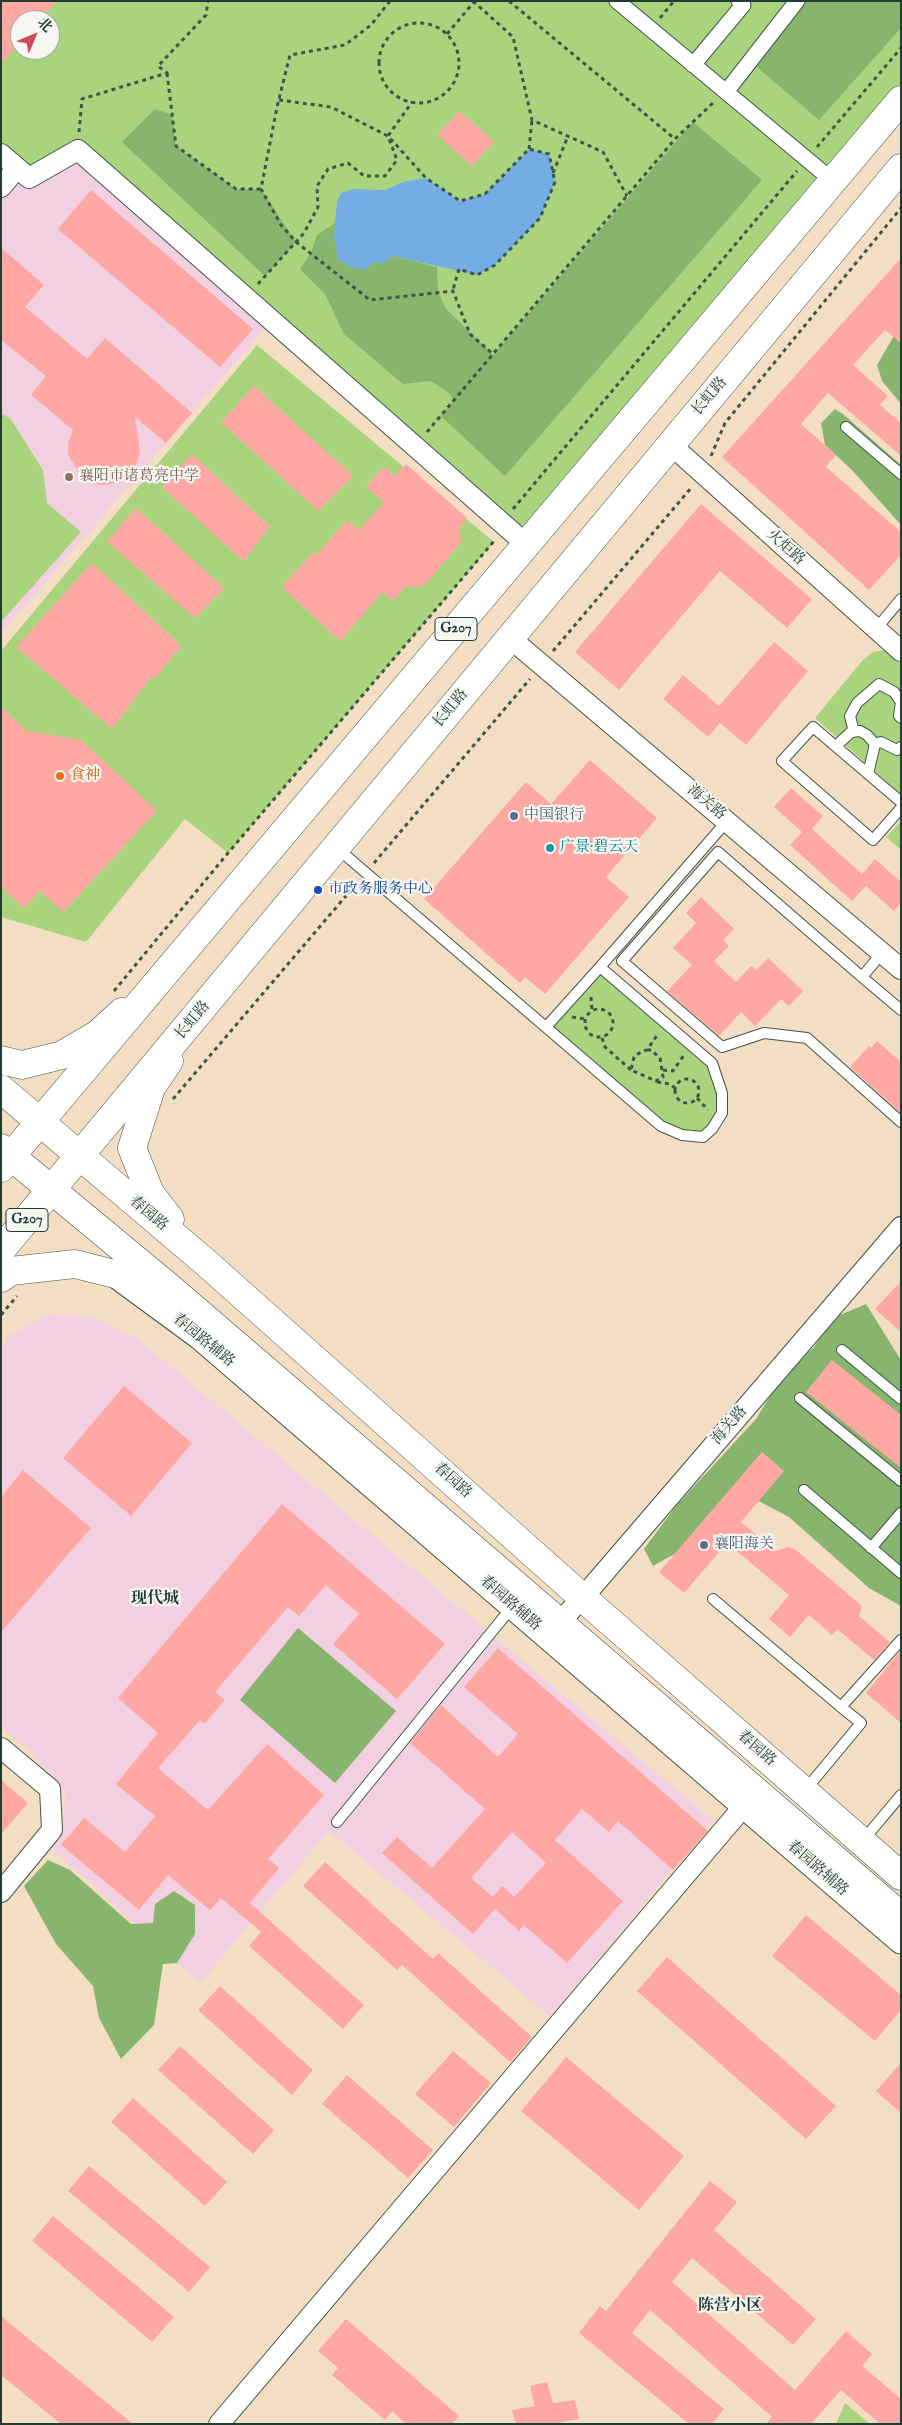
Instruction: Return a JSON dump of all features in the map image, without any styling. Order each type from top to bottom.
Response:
[{"type":"main road","name":"G207","points":[[4,1157],[40,1121],[171,967],[901,100]]},
{"type":"main road","name":"长虹路","points":[[1,1250],[53,1190],[670,444],[901,168]]},
{"type":"main road","points":[[1,1060],[22,1065],[62,1055],[98,1034],[171,967]]},
{"type":"main road","points":[[204,1261],[150,1193],[132,1148],[151,1088],[209,1001]]},
{"type":"main road","name":"春园路","points":[[1,1089],[204,1261],[587,1593],[901,1876]]},
{"type":"main road","points":[[4,1157],[53,1190],[170,1288],[901,1916]]},
{"type":"main road","points":[[1,1278],[11,1271],[76,1264],[170,1288]]},
{"type":"street","points":[[617,1],[833,181]]},
{"type":"street","points":[[693,65],[743,5],[739,1]]},
{"type":"street","points":[[726,92],[797,1]]},
{"type":"street","points":[[1,154],[29,178],[78,150],[527,545]]},
{"type":"street","points":[[1,187],[18,168]]},
{"type":"street","name":"火炬路","points":[[670,444],[901,651]]},
{"type":"street","name":"海关路","points":[[510,638],[901,969]]},
{"type":"street","points":[[160,1206],[210,1255],[587,1593],[901,1858]]},
{"type":"street","name":"海关路","points":[[558,1623],[587,1593],[901,1227]]},
{"type":"street","name":"春园路辅路","points":[[115,1274],[200,1337],[901,1941]]},
{"type":"street","points":[[1,1748],[50,1789],[52,1830],[1,1892]]},
{"type":"street","points":[[219,2424],[744,1806]]},
{"type":"lane","points":[[846,427],[901,474]]},
{"type":"lane","points":[[876,628],[901,599]]},
{"type":"lane","points":[[854,732],[850,716],[857,703],[870,689],[879,684],[894,692],[901,702],[899,716],[901,718]]},
{"type":"lane","points":[[901,802],[813,727],[782,761],[873,840],[901,808]]},
{"type":"lane","points":[[836,746],[851,732],[860,731],[867,735],[874,744],[868,774]]},
{"type":"lane","points":[[874,744],[881,742],[897,750],[901,747]]},
{"type":"lane","points":[[546,1027],[727,821]]},
{"type":"lane","points":[[336,847],[661,1126],[682,1135],[703,1137],[712,1129],[722,1113],[722,1093],[712,1063],[600,967]]},
{"type":"lane","points":[[901,1010],[718,852],[622,961],[722,1047],[764,1033],[807,1038],[901,1122]]},
{"type":"lane","points":[[862,977],[882,953]]},
{"type":"lane","points":[[842,1350],[901,1399]]},
{"type":"lane","points":[[800,1398],[901,1481]]},
{"type":"lane","points":[[804,1490],[901,1573]]},
{"type":"lane","points":[[871,1548],[901,1513]]},
{"type":"lane","points":[[713,1599],[862,1723],[812,1782]]},
{"type":"lane","points":[[337,1822],[513,1607]]},
{"type":"lane","points":[[841,1707],[901,1640]]},
{"type":"lane","points":[[870,1832],[901,1795]]},
{"type":"path","points":[[208,1],[206,15],[158,66],[167,73],[176,146],[236,189],[261,189]]},
{"type":"path","points":[[390,1],[372,25],[345,45],[290,55],[261,189],[281,225],[296,242],[370,300],[453,291]]},
{"type":"path","points":[[509,1],[675,139]]},
{"type":"path","points":[[279,100],[330,107],[388,136],[426,178],[460,201],[485,194],[529,149],[532,120],[513,37],[474,2],[447,34]]},
{"type":"path","points":[[411,23],[424,23],[436,27],[447,34],[455,45],[459,58],[458,72],[453,84],[444,94],[432,101],[412,102],[394,95],[385,85],[380,73],[378,60],[381,47],[388,36],[398,28],[411,23]]},
{"type":"path","points":[[110,995],[221,861],[494,542],[502,523],[901,48]]},
{"type":"path","points":[[78,150],[82,98],[167,73]]},
{"type":"path","points":[[415,446],[675,139],[726,92]]},
{"type":"path","points":[[388,136],[412,102]]},
{"type":"path","points":[[532,120],[603,152],[627,196]]},
{"type":"path","points":[[246,298],[304,233],[318,207],[317,186],[328,169],[348,163],[364,176],[385,176],[397,160],[388,136]]},
{"type":"path","points":[[553,173],[568,136]]},
{"type":"path","points":[[493,354],[470,334],[453,291],[459,270],[477,275],[495,265],[540,218],[555,182],[549,154],[529,149]]},
{"type":"path","points":[[167,1107],[703,474],[725,424],[901,208]]},
{"type":"path","points":[[597,1009],[610,1014],[614,1023],[610,1033],[602,1038],[588,1033],[584,1024],[587,1016],[597,1009]]},
{"type":"path","points":[[647,1050],[666,1023]]},
{"type":"path","points":[[602,1038],[605,1047],[631,1070],[656,1082],[670,1084],[675,1088],[676,1096],[686,1103],[694,1101],[699,1094],[698,1086],[690,1079],[682,1079],[675,1088]]},
{"type":"path","points":[[631,1070],[634,1057],[642,1051],[652,1050],[660,1058],[663,1070],[662,1077],[656,1082]]},
{"type":"path","points":[[663,1070],[673,1071],[679,1059],[689,1051],[702,1054]]},
{"type":"shaded area","name":"襄阳市诸葛亮中学","points":[[78,150],[272,320],[1,634],[1,187]]},
{"type":"shaded area","points":[[47,1314],[93,1317],[137,1338],[713,1820],[550,2016],[329,1831],[200,1983],[51,1848],[63,1823],[66,1792],[34,1755],[1,1727],[1,1347],[13,1334]]},
{"type":"green space","points":[[1,1],[901,1],[901,100],[527,545],[78,150],[29,178],[1,154]]},
{"type":"green space","points":[[800,1],[901,1],[901,28],[819,120],[750,61]]},
{"type":"green space","points":[[155,109],[172,115],[176,146],[236,189],[261,189],[296,242],[265,276],[122,142]]},
{"type":"green space","points":[[693,122],[762,180],[505,476],[441,416],[454,400],[449,393],[431,381],[403,384],[344,334],[325,294],[300,269],[311,253],[317,235],[335,223],[334,237],[373,262],[393,256],[437,267],[438,292],[446,309],[493,355]]},
{"type":"green space","points":[[901,324],[901,404],[882,381],[877,365]]},
{"type":"green space","points":[[257,345],[494,542],[228,853],[185,819],[86,942],[1,917],[1,651]]},
{"type":"green space","points":[[835,409],[901,465],[901,525],[852,470],[825,445],[821,423]]},
{"type":"green space","points":[[1,414],[10,418],[43,470],[47,503],[81,532],[1,622]]},
{"type":"green space","points":[[885,650],[901,664],[901,795],[815,718],[863,660],[873,652]]},
{"type":"green space","points":[[901,821],[901,850],[886,837]]},
{"type":"green space","points":[[600,967],[712,1063],[722,1113],[703,1137],[661,1126],[546,1027]]},
{"type":"green space","points":[[866,1304],[901,1360],[901,1606],[869,1588],[789,1517],[747,1495],[694,1543],[653,1566],[644,1549],[676,1506],[756,1419],[782,1376],[814,1347],[833,1318]]},
{"type":"green space","points":[[298,1628],[396,1711],[335,1783],[240,1700]]},
{"type":"green space","points":[[48,1860],[70,1870],[131,1924],[153,1923],[155,1904],[174,1891],[195,1905],[195,1934],[177,1963],[163,1964],[154,2025],[121,2059],[99,2018],[93,1986],[56,1944],[24,1886]]},
{"type":"green space","points":[[845,2403],[870,2424],[836,2424]]},
{"type":"water","points":[[529,149],[549,154],[555,182],[540,218],[495,265],[477,275],[393,256],[384,263],[373,262],[366,270],[351,267],[338,259],[334,237],[337,201],[341,193],[353,189],[385,190],[403,182],[426,178],[460,201],[485,194]]},
{"type":"building","points":[[1,1],[57,1],[49,10],[10,10],[10,54],[1,64]]},
{"type":"building","points":[[459,111],[494,141],[472,166],[437,135]]},
{"type":"building","points":[[91,190],[253,329],[220,367],[58,229]]},
{"type":"building","points":[[1,248],[44,285],[25,307],[87,359],[105,338],[192,413],[166,443],[135,417],[140,453],[133,473],[117,483],[100,485],[82,478],[68,454],[68,443],[73,430],[31,395],[46,376],[1,340]]},
{"type":"building","points":[[901,258],[901,343],[885,330],[853,365],[888,396],[880,405],[901,423],[901,456],[828,393],[801,424],[836,455],[826,467],[901,532],[901,555],[869,590],[722,457]]},
{"type":"building","points":[[254,386],[353,476],[318,511],[221,422]]},
{"type":"building","points":[[192,454],[270,527],[243,561],[162,487]]},
{"type":"building","points":[[406,464],[467,518],[458,529],[462,541],[424,586],[405,587],[393,601],[383,592],[340,641],[282,587],[313,552],[316,555],[347,520],[359,530],[384,502],[366,487],[384,467],[395,476]]},
{"type":"building","points":[[701,504],[812,599],[787,628],[720,571],[619,690],[575,652]]},
{"type":"building","points":[[136,508],[224,588],[195,618],[107,542]]},
{"type":"building","points":[[92,563],[181,646],[154,679],[151,677],[112,729],[16,647]]},
{"type":"building","points":[[774,642],[808,671],[746,745],[720,723],[708,737],[663,699],[683,675],[719,706]]},
{"type":"building","name":"食神","points":[[1,707],[27,731],[81,740],[157,811],[63,912],[40,891],[24,908],[1,887]]},
{"type":"building","name":"广景·碧云天","points":[[590,760],[657,818],[606,877],[629,897],[545,994],[525,977],[520,983],[424,899],[526,782],[551,804]]},
{"type":"building","points":[[791,788],[823,816],[812,829],[862,874],[875,859],[901,882],[901,903],[894,911],[866,886],[852,901],[790,845],[802,832],[774,807]]},
{"type":"building","points":[[701,897],[734,929],[723,940],[729,946],[714,961],[736,982],[751,966],[756,970],[768,958],[803,991],[789,1006],[781,999],[755,1026],[741,1012],[719,1036],[667,991],[692,965],[673,948],[696,923],[686,913]]},
{"type":"building","points":[[877,1041],[901,1062],[901,1113],[850,1067],[869,1046],[871,1048]]},
{"type":"building","points":[[901,1281],[901,1332],[875,1309]]},
{"type":"building","points":[[832,1360],[901,1415],[901,1468],[806,1392]]},
{"type":"building","points":[[124,1386],[192,1443],[131,1516],[63,1458]]},
{"type":"building","name":"襄阳海关","points":[[762,1452],[784,1471],[741,1522],[775,1551],[789,1547],[796,1550],[862,1606],[859,1616],[890,1642],[874,1660],[837,1629],[832,1635],[809,1615],[790,1637],[769,1619],[789,1595],[727,1543],[684,1593],[659,1572]]},
{"type":"building","points":[[23,1470],[91,1528],[1,1632],[1,1497]]},
{"type":"building","points":[[282,1504],[445,1644],[397,1699],[333,1644],[359,1614],[326,1585],[299,1616],[288,1607],[215,1692],[225,1700],[204,1724],[200,1720],[158,1768],[208,1810],[267,1744],[324,1795],[268,1859],[279,1868],[250,1903],[364,2005],[343,2029],[249,1946],[261,1932],[221,1898],[210,1910],[168,1875],[139,1910],[61,1845],[84,1818],[125,1852],[155,1816],[116,1784],[158,1733],[118,1698]]},
{"type":"building","points":[[498,1648],[708,1831],[673,1870],[618,1821],[609,1832],[582,1809],[555,1840],[623,1901],[567,1963],[524,1925],[519,1931],[495,1909],[473,1934],[382,1853],[397,1837],[432,1868],[485,1809],[410,1743],[441,1705],[498,1757],[518,1734],[464,1687]],"holes":[[[512,1832],[546,1863],[514,1897],[502,1886],[493,1897],[471,1878]]]},
{"type":"building","points":[[901,1651],[901,1723],[866,1693]]},
{"type":"building","points":[[1,1780],[28,1803],[1,1834]]},
{"type":"building","points":[[325,1862],[433,1959],[438,1953],[532,2037],[510,2062],[402,1965],[397,1970],[303,1886]]},
{"type":"building","points":[[806,1915],[901,1995],[901,2010],[875,2041],[772,1956]]},
{"type":"building","points":[[667,1957],[836,2106],[806,2139],[637,1991]]},
{"type":"building","points":[[220,1986],[313,2070],[292,2095],[198,2010]]},
{"type":"building","points":[[180,2046],[274,2130],[253,2154],[158,2070]]},
{"type":"building","points":[[453,2051],[491,2083],[454,2127],[415,2094]]},
{"type":"building","points":[[566,2057],[684,2156],[639,2210],[521,2111]]},
{"type":"building","points":[[901,2063],[901,2113],[876,2091]]},
{"type":"building","points":[[347,2075],[433,2150],[408,2178],[322,2104]]},
{"type":"building","points":[[133,2098],[227,2182],[205,2206],[111,2122]]},
{"type":"building","points":[[89,2166],[210,2267],[189,2292],[68,2191]]},
{"type":"building","points":[[710,2181],[737,2202],[714,2230],[816,2319],[793,2345],[692,2258],[672,2282],[795,2390],[846,2331],[872,2354],[862,2366],[901,2399],[901,2424],[880,2424],[841,2390],[811,2424],[766,2424],[772,2417],[650,2310],[632,2333],[724,2409],[712,2424],[689,2424],[579,2333],[600,2306],[606,2311]]},
{"type":"building","points":[[53,2216],[174,2317],[152,2342],[32,2241]]},
{"type":"building","points":[[1,2316],[133,2424],[61,2424],[1,2375]]},
{"type":"building","points":[[346,2319],[459,2416],[452,2424],[406,2424],[392,2411],[385,2420],[332,2375],[338,2368],[318,2351]]},
{"type":"building","points":[[547,2382],[553,2403],[575,2400],[579,2419],[552,2424],[516,2424],[512,2410],[535,2406],[530,2386]]},
{"type":"place","name":"襄阳市诸葛亮中学","points":[[69,477]]},
{"type":"place","name":"食神","points":[[60,776]]},
{"type":"place","name":"中国银行","points":[[514,816]]},
{"type":"place","name":"广景·碧云天","points":[[550,848]]},
{"type":"place","name":"市政务服务中心","points":[[318,890]]},
{"type":"place","name":"襄阳海关","points":[[704,1545]]},
{"type":"district","name":"现代城","points":[[155,1600]]},
{"type":"district","name":"陈营小区","points":[[730,2307]]}]
